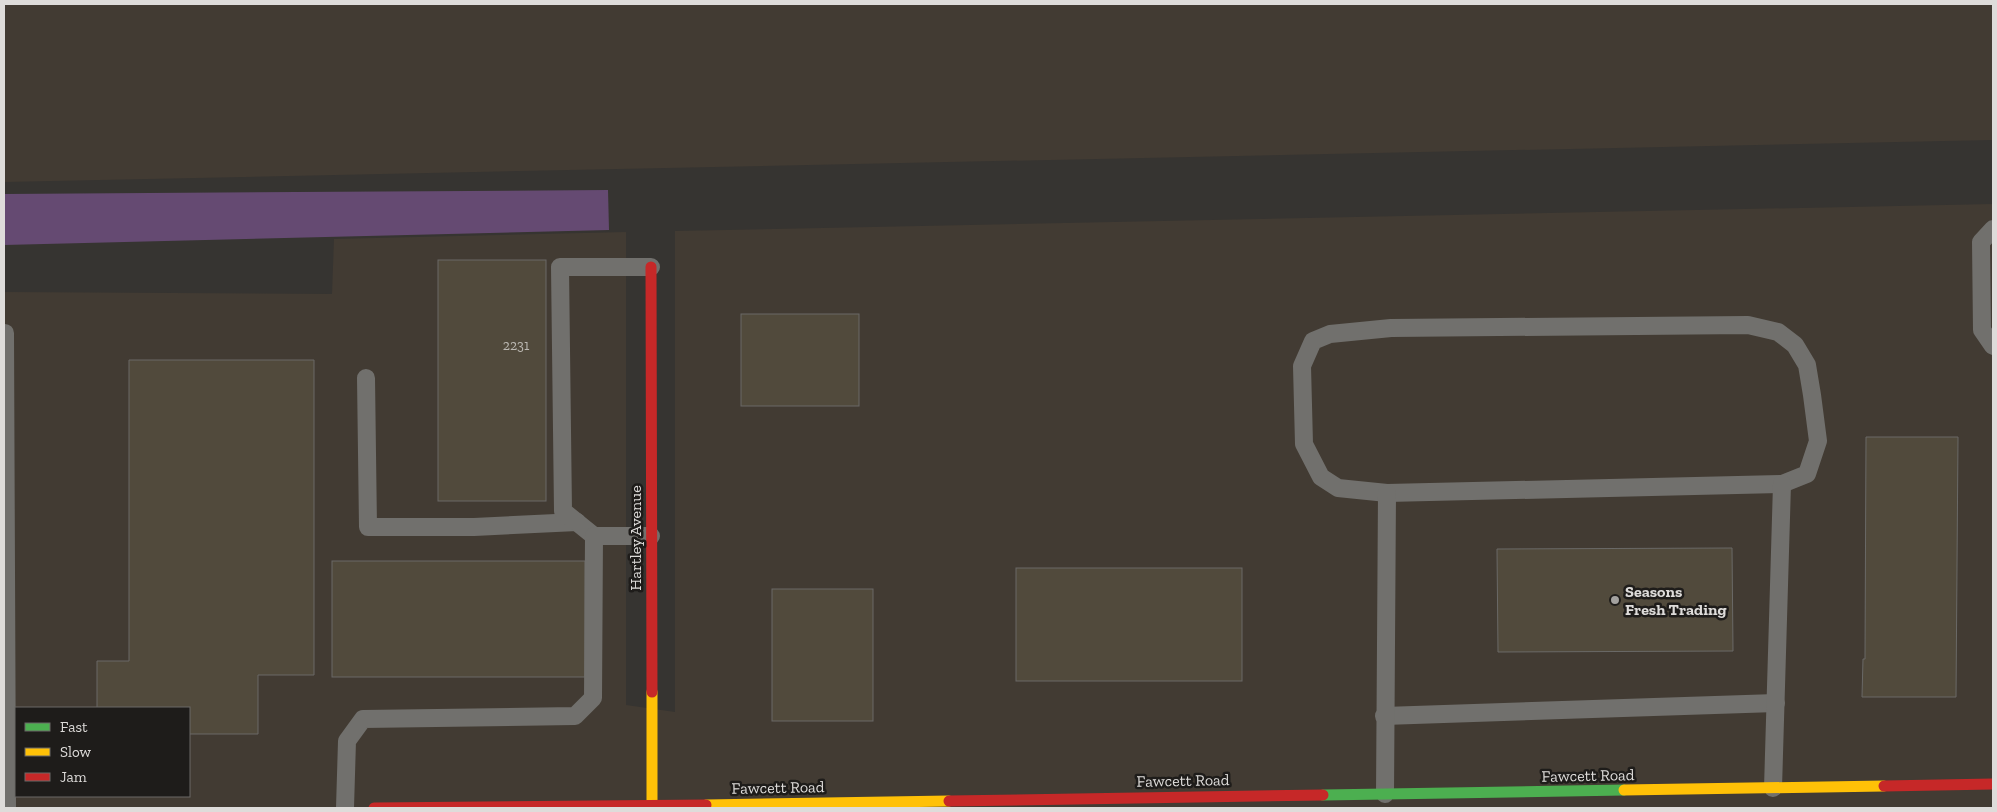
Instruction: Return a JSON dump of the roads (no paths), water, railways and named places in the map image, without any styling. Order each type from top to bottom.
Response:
[{"type":"street","name":"Hartley Avenue","points":[[651,267],[652,807]]},
{"type":"street","name":"Fawcett Road","points":[[374,808],[1115,803],[1385,794],[1993,784]]},
{"type":"lane","points":[[1993,229],[1981,242],[1982,330],[1993,346]]},
{"type":"lane","points":[[651,267],[560,267],[563,511],[594,536],[651,536]]},
{"type":"lane","points":[[1748,325],[1778,332],[1795,346],[1807,365],[1818,441],[1807,474],[1782,484],[1387,493],[1338,488],[1321,476],[1304,444],[1302,366],[1313,341],[1330,334],[1391,328],[1748,325]]},
{"type":"lane","points":[[4,333],[6,808]]},
{"type":"lane","points":[[366,378],[368,527],[474,526],[577,522]]},
{"type":"lane","points":[[1773,788],[1782,484]]},
{"type":"lane","points":[[1385,794],[1384,716],[1387,493]]},
{"type":"lane","points":[[345,808],[347,741],[363,720],[575,716],[593,698],[594,536]]},
{"type":"lane","points":[[1384,716],[1776,703]]},
{"type":"place","name":"Seasons Fresh Trading","points":[[1615,600]]}]
